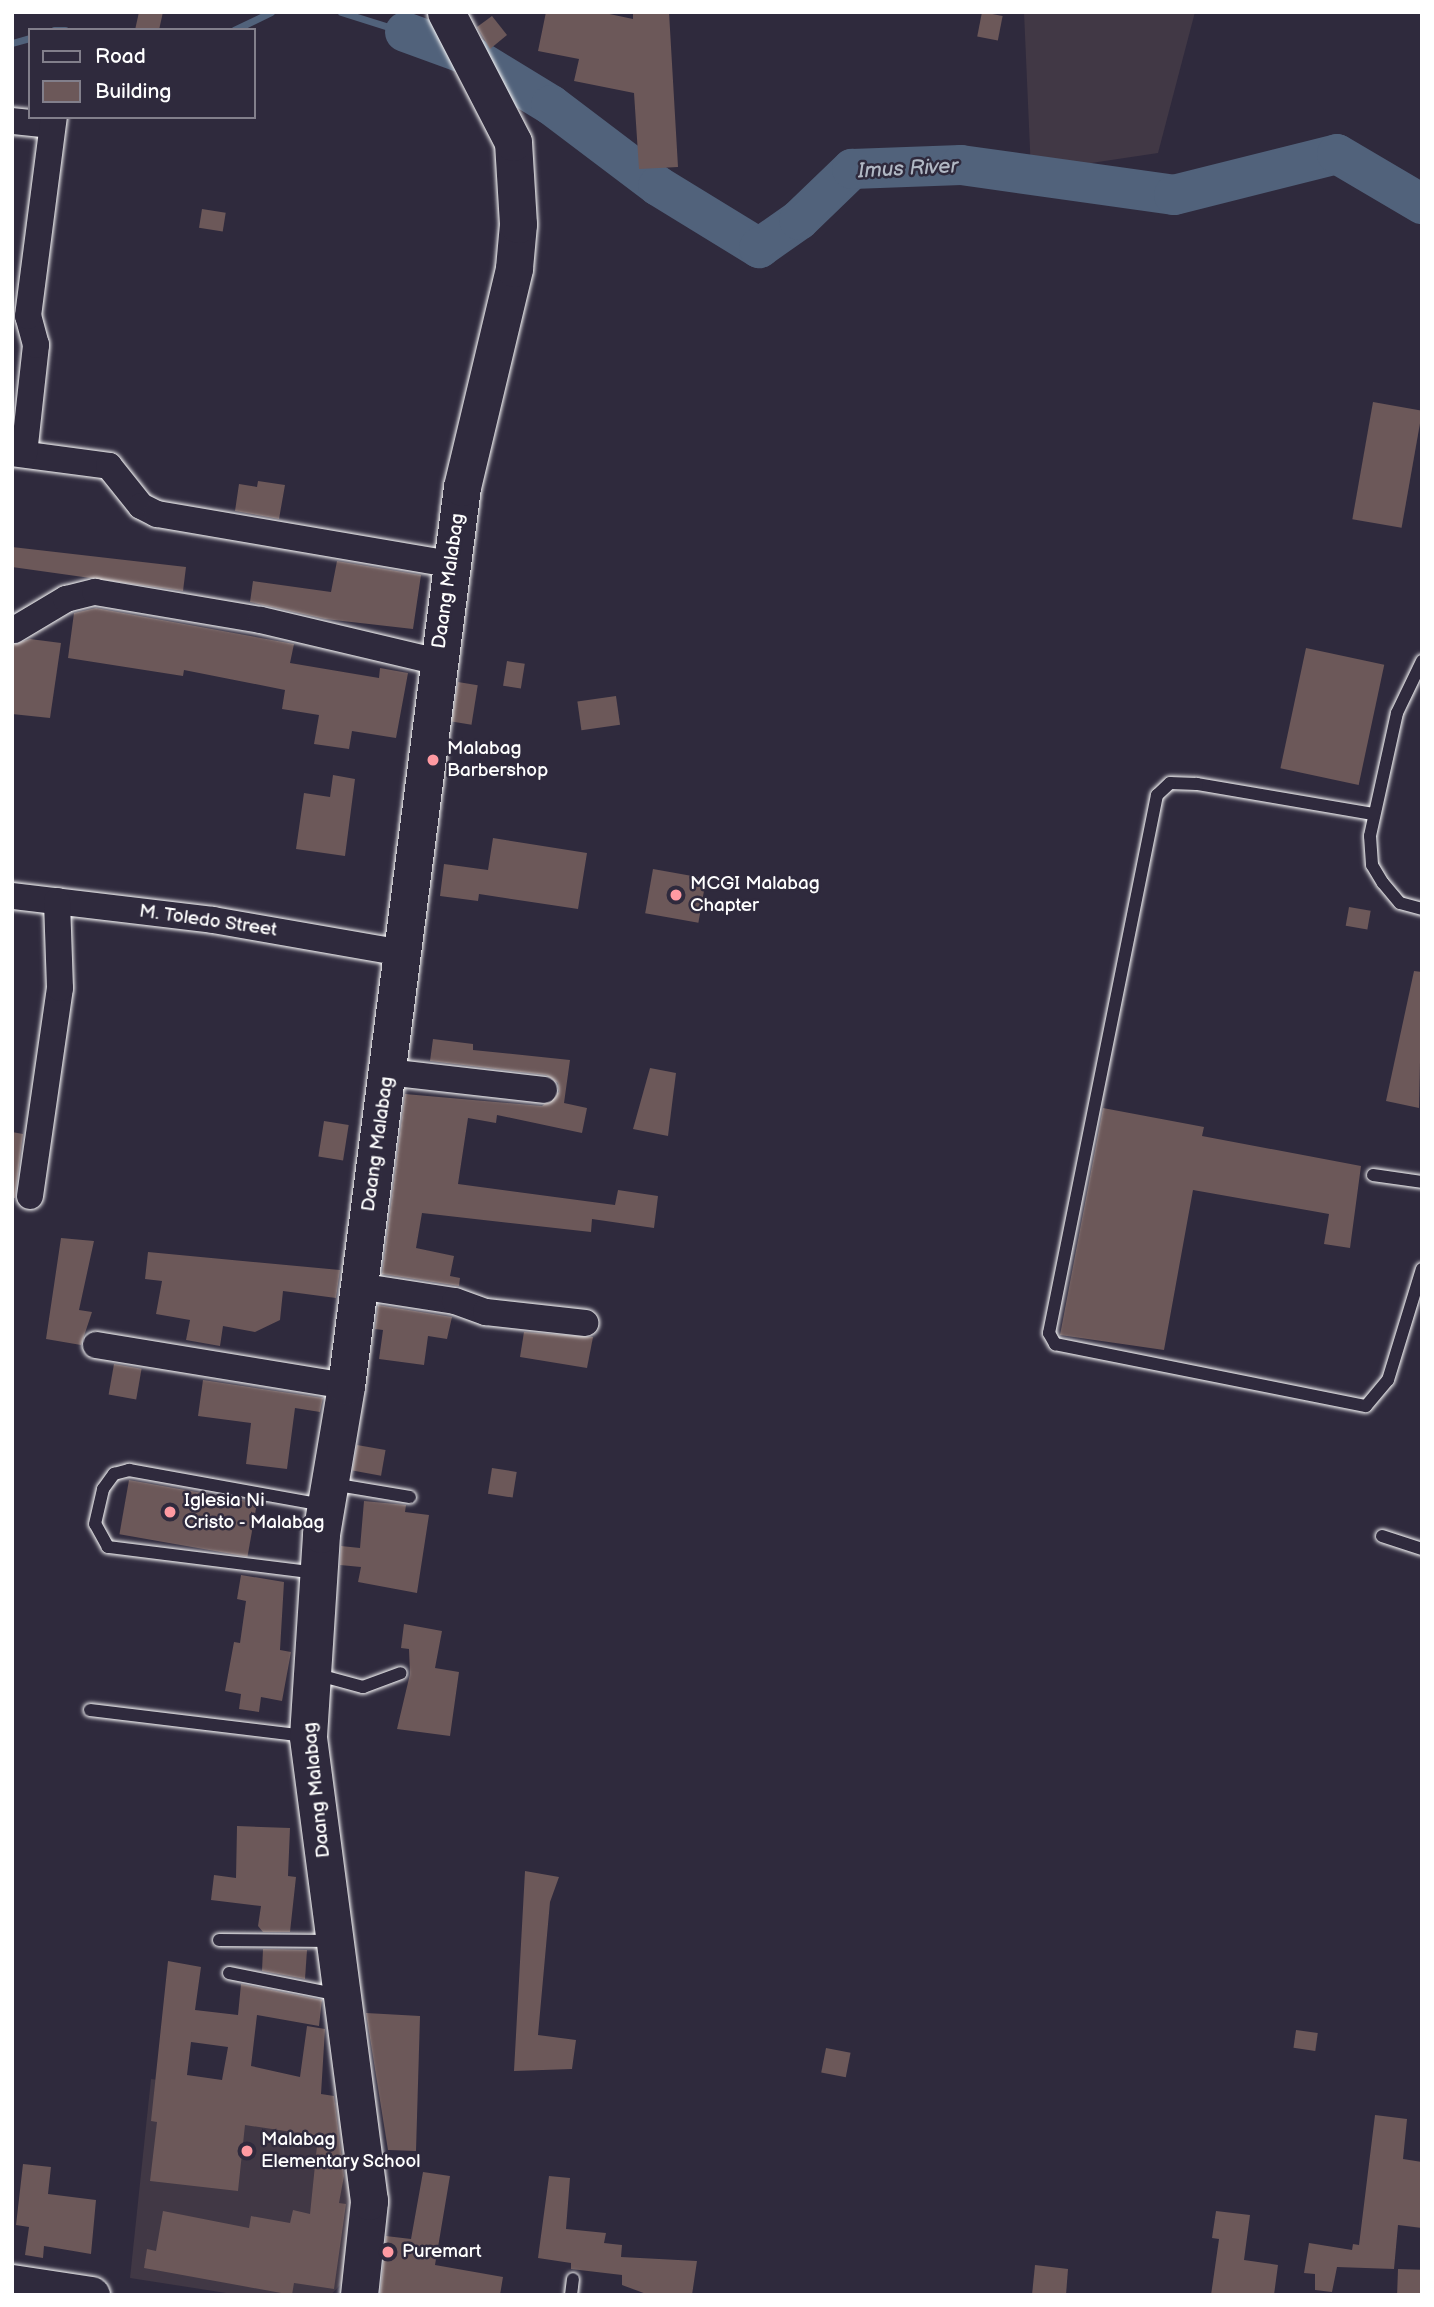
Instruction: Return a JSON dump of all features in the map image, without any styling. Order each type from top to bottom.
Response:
[{"type":"street","name":"Daang Malabag","points":[[359,2295],[369,2201],[308,1736],[310,1673],[326,1494],[346,1386],[462,486],[514,268],[518,224],[513,142],[452,21]]},
{"type":"street","points":[[12,121],[53,121],[23,267],[29,316],[36,345],[18,454],[109,466],[141,506],[157,514],[451,564]]},
{"type":"street","points":[[14,630],[66,599],[95,592],[261,620],[438,662]]},
{"type":"street","name":"M. Toledo Street","points":[[12,896],[213,920],[403,953]]},
{"type":"street","points":[[30,1196],[60,988],[57,901]]},
{"type":"street","points":[[387,1072],[544,1090]]},
{"type":"street","points":[[358,1286],[455,1301],[486,1312],[585,1324]]},
{"type":"street","points":[[96,1345],[346,1386]]},
{"type":"street","points":[[12,2283],[91,2295]]},
{"type":"lane","points":[[1422,661],[1397,713],[1373,814],[1372,865],[1400,903],[1422,909]]},
{"type":"lane","points":[[1373,814],[1197,785],[1170,783],[1157,795],[1049,1333],[1055,1343],[1366,1406],[1388,1380],[1422,1269]]},
{"type":"lane","points":[[1373,1175],[1422,1182]]},
{"type":"lane","points":[[318,1573],[108,1547],[95,1524],[103,1489],[114,1474],[129,1469],[326,1494],[410,1497]]},
{"type":"lane","points":[[1382,1536],[1422,1549]]},
{"type":"lane","points":[[310,1673],[363,1687],[401,1673]]},
{"type":"lane","points":[[89,1710],[308,1736]]},
{"type":"lane","points":[[219,1940],[336,1941]]},
{"type":"lane","points":[[229,1973],[343,1995]]},
{"type":"lane","points":[[571,2295],[573,2279]]},
{"type":"shaded area","points":[[1024,12],[1195,12],[1158,153],[1031,172]]},
{"type":"shaded area","name":"Malabag Elementary School","points":[[151,2079],[347,2104],[355,2197],[348,2276],[331,2295],[239,2295],[130,2278]]},
{"type":"building","points":[[139,12],[163,12],[159,28],[135,28]]},
{"type":"building","points":[[546,12],[600,12],[633,19],[633,12],[669,12],[678,167],[639,169],[634,93],[574,81],[579,59],[538,51]]},
{"type":"building","points":[[982,12],[1003,16],[998,41],[977,37]]},
{"type":"building","points":[[492,16],[507,35],[490,49],[477,27]]},
{"type":"building","points":[[202,209],[226,213],[223,232],[199,228]]},
{"type":"building","points":[[1373,402],[1422,411],[1402,528],[1352,519]]},
{"type":"building","points":[[258,481],[285,485],[279,519],[235,511],[239,484],[257,487]]},
{"type":"building","points":[[12,547],[186,567],[183,591],[12,567]]},
{"type":"building","points":[[337,561],[421,575],[413,629],[325,619],[250,602],[253,581],[331,592]]},
{"type":"building","points":[[96,608],[294,644],[290,663],[379,678],[380,668],[408,673],[396,738],[352,731],[349,749],[314,744],[319,715],[282,709],[285,690],[184,670],[183,676],[68,658],[74,613]]},
{"type":"building","points":[[30,639],[61,643],[50,718],[12,714],[12,645]]},
{"type":"building","points":[[1306,648],[1384,665],[1359,785],[1280,768]]},
{"type":"building","points":[[507,661],[525,664],[521,689],[503,686]]},
{"type":"building","points":[[458,682],[478,685],[471,725],[452,722]]},
{"type":"building","points":[[616,696],[620,725],[581,730],[577,701]]},
{"type":"building","points":[[333,775],[355,779],[345,856],[296,849],[304,793],[330,797]]},
{"type":"building","points":[[493,838],[587,853],[578,909],[479,894],[478,901],[440,896],[444,864],[488,870]]},
{"type":"building","name":"MCGI Malabag Chapter","points":[[653,869],[706,878],[698,923],[645,913]]},
{"type":"building","points":[[1349,907],[1371,911],[1367,930],[1346,926]]},
{"type":"building","points":[[1414,971],[1422,972],[1419,1108],[1386,1101]]},
{"type":"building","points":[[433,1039],[473,1044],[473,1050],[570,1060],[564,1103],[587,1108],[582,1133],[497,1115],[496,1123],[468,1118],[458,1184],[615,1205],[618,1190],[658,1196],[654,1228],[592,1219],[591,1232],[422,1213],[416,1248],[454,1256],[450,1276],[460,1278],[459,1286],[382,1274],[405,1094],[542,1106],[559,1092],[558,1083],[546,1075],[430,1061]]},
{"type":"building","points":[[650,1068],[676,1073],[668,1136],[633,1129]]},
{"type":"building","points":[[1103,1108],[1204,1127],[1202,1136],[1361,1166],[1350,1248],[1324,1244],[1329,1214],[1193,1190],[1164,1350],[1060,1335]]},
{"type":"building","points":[[324,1121],[349,1125],[343,1160],[318,1157]]},
{"type":"building","points":[[12,1132],[23,1134],[15,1198],[12,1198]]},
{"type":"building","points":[[61,1238],[94,1241],[79,1310],[92,1312],[81,1345],[46,1339]]},
{"type":"building","points":[[148,1252],[340,1270],[336,1298],[283,1291],[280,1320],[255,1332],[223,1326],[220,1346],[186,1340],[190,1320],[156,1314],[162,1281],[145,1279]]},
{"type":"building","points":[[378,1305],[452,1317],[447,1339],[428,1336],[424,1365],[379,1359],[383,1330],[375,1329]]},
{"type":"building","points":[[524,1332],[593,1337],[587,1368],[520,1357]]},
{"type":"building","points":[[114,1364],[142,1369],[136,1399],[109,1395]]},
{"type":"building","points":[[203,1380],[323,1398],[320,1412],[295,1408],[287,1469],[246,1464],[251,1423],[198,1416]]},
{"type":"building","points":[[357,1445],[386,1450],[381,1476],[352,1471]]},
{"type":"building","points":[[492,1468],[517,1472],[513,1498],[488,1494]]},
{"type":"building","points":[[129,1480],[257,1503],[247,1557],[119,1534]]},
{"type":"building","points":[[364,1501],[406,1505],[405,1512],[429,1515],[417,1593],[358,1582],[361,1567],[340,1565],[341,1546],[360,1548]]},
{"type":"building","points":[[241,1575],[284,1582],[280,1650],[291,1652],[282,1701],[261,1697],[259,1712],[239,1709],[241,1694],[225,1691],[234,1642],[240,1643],[246,1601],[237,1599]]},
{"type":"building","points":[[404,1624],[442,1631],[435,1668],[459,1672],[450,1736],[397,1729],[410,1674],[409,1649],[401,1648]]},
{"type":"building","points":[[237,1826],[290,1828],[288,1876],[296,1877],[290,1932],[263,1932],[258,1926],[261,1906],[211,1900],[214,1875],[236,1878]]},
{"type":"building","points":[[525,1871],[559,1877],[550,1902],[538,2035],[576,2040],[572,2069],[514,2071]]},
{"type":"building","points":[[263,1949],[307,1950],[305,1979],[262,1971]]},
{"type":"building","name":"Malabag Elementary School","points":[[168,1961],[201,1967],[195,2010],[238,2015],[241,1984],[322,2000],[319,2026],[257,2015],[251,2066],[300,2077],[307,2026],[325,2029],[321,2094],[334,2096],[344,2176],[339,2203],[346,2204],[334,2289],[294,2283],[292,2295],[144,2268],[147,2249],[156,2251],[163,2211],[249,2228],[251,2216],[290,2223],[293,2210],[310,2214],[318,2136],[245,2125],[238,2191],[150,2181],[157,2122],[151,2121]],"holes":[[[191,2042],[228,2047],[222,2080],[187,2075]]]},
{"type":"building","points":[[366,2013],[420,2016],[416,2151],[388,2150]]},
{"type":"building","points":[[1296,2030],[1318,2033],[1315,2051],[1293,2048]]},
{"type":"building","points":[[826,2048],[851,2053],[846,2077],[821,2073]]},
{"type":"building","points":[[1375,2115],[1407,2119],[1403,2159],[1422,2162],[1422,2228],[1398,2225],[1394,2269],[1337,2267],[1332,2292],[1315,2290],[1315,2274],[1304,2273],[1309,2243],[1352,2250],[1353,2244],[1359,2245]]},
{"type":"building","points":[[23,2164],[51,2167],[48,2194],[96,2200],[91,2254],[44,2246],[43,2258],[25,2255],[29,2227],[16,2225]]},
{"type":"building","points":[[423,2172],[450,2176],[435,2265],[503,2277],[500,2295],[380,2295],[386,2236],[411,2239]]},
{"type":"building","points":[[549,2176],[570,2178],[566,2229],[606,2233],[604,2243],[622,2245],[621,2257],[697,2261],[692,2295],[649,2295],[622,2285],[622,2275],[571,2269],[571,2263],[538,2258]]},
{"type":"building","points":[[1216,2211],[1250,2215],[1244,2260],[1278,2265],[1274,2295],[1211,2295],[1219,2239],[1212,2238]]},
{"type":"building","points":[[1035,2265],[1068,2269],[1066,2295],[1032,2295]]},
{"type":"building","points":[[1398,2269],[1422,2270],[1421,2295],[1397,2295]]},
{"type":"waterway","name":"Imus River","points":[[238,28],[271,12]]},
{"type":"waterway","name":"Imus River","points":[[341,12],[405,32]]},
{"type":"waterway","name":"Imus River","points":[[405,32],[471,56],[551,105],[658,186],[759,248],[799,220],[852,169],[961,165],[1174,195],[1337,154],[1422,204]]},
{"type":"waterway","name":"Imus River","points":[[12,43],[28,39]]},
{"type":"place","name":"Malabag Barbershop","points":[[433,760]]},
{"type":"place","name":"MCGI Malabag Chapter","points":[[676,895]]},
{"type":"place","name":"Iglesia Ni Cristo - Malabag","points":[[170,1512]]},
{"type":"place","name":"Malabag Elementary School","points":[[247,2151]]},
{"type":"place","name":"Puremart","points":[[388,2252]]}]
